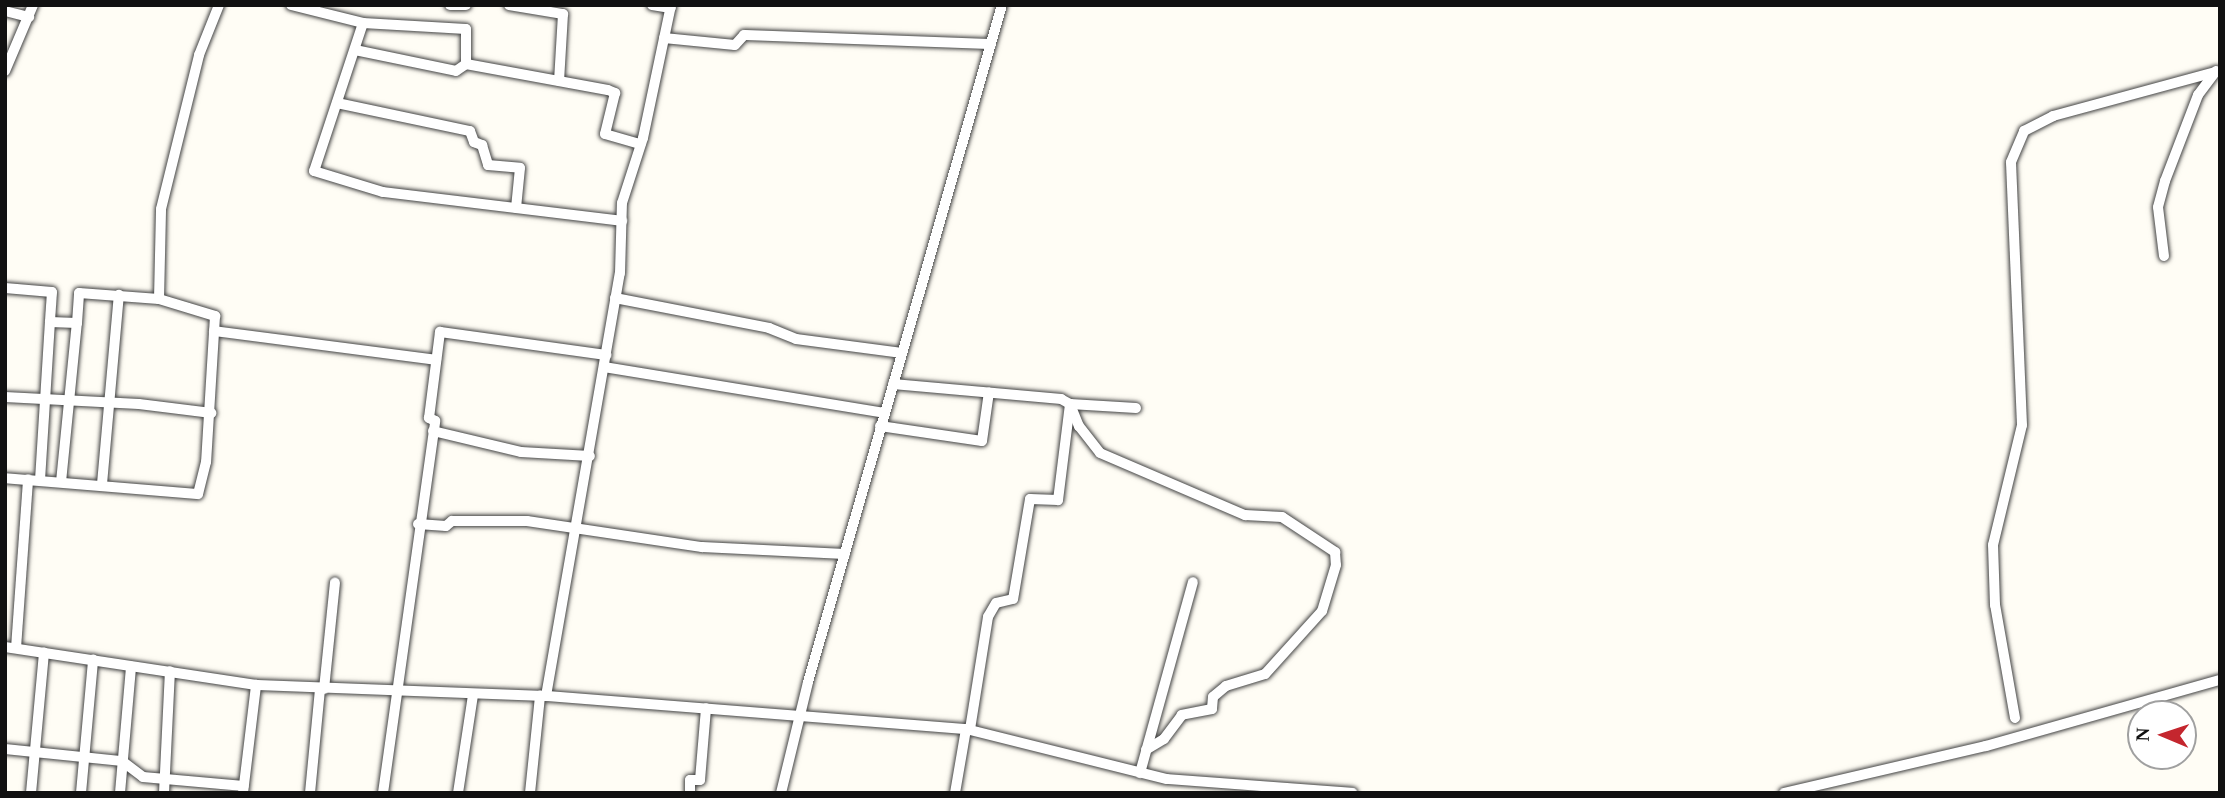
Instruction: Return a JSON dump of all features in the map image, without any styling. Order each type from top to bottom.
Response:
[{"type":"street","points":[[5,71],[33,5]]},
{"type":"street","points":[[159,299],[161,209],[195,68],[219,5]]},
{"type":"street","points":[[291,5],[363,23],[466,29],[466,64]]},
{"type":"street","points":[[450,5],[466,5]]},
{"type":"street","points":[[509,5],[563,15],[559,81]]},
{"type":"street","points":[[530,793],[543,696],[590,456],[615,298],[622,203],[641,144],[671,6],[652,5]]},
{"type":"street","points":[[781,793],[803,713],[808,682],[880,425],[1002,5]]},
{"type":"street","points":[[5,11],[29,17]]},
{"type":"street","points":[[363,23],[314,171],[383,192],[622,221]]},
{"type":"street","points":[[664,38],[735,45],[744,35],[991,44]]},
{"type":"street","points":[[355,50],[456,71],[466,64],[615,93],[605,134],[641,144]]},
{"type":"street","points":[[2164,256],[2158,207],[2165,181],[2198,95],[2217,70]]},
{"type":"street","points":[[2015,718],[1995,605],[1993,545],[2022,425],[2011,162],[2024,131],[2053,116],[2217,70]]},
{"type":"street","points":[[337,103],[470,131],[474,142],[482,145],[488,165],[520,168],[516,208]]},
{"type":"street","points":[[5,288],[52,292],[40,480]]},
{"type":"street","points":[[5,478],[198,494],[211,413],[215,316],[159,299],[79,293],[61,482]]},
{"type":"street","points":[[102,484],[118,295]]},
{"type":"street","points":[[615,298],[769,328],[796,340],[902,353]]},
{"type":"street","points":[[50,322],[77,323]]},
{"type":"street","points":[[214,331],[436,360]]},
{"type":"street","points":[[383,793],[418,524],[435,421],[429,418],[440,332],[606,355]]},
{"type":"street","points":[[604,367],[884,412]]},
{"type":"street","points":[[892,384],[1061,398],[1070,404],[1136,408]]},
{"type":"street","points":[[880,425],[982,441],[989,392]]},
{"type":"street","points":[[5,397],[211,413]]},
{"type":"street","points":[[955,793],[988,617],[996,603],[1013,599],[1030,499],[1058,500],[1070,404]]},
{"type":"street","points":[[1070,404],[1079,426],[1100,453],[1245,515],[1282,517],[1335,552],[1336,565],[1322,611],[1265,674],[1226,685],[1213,696],[1212,709],[1182,715],[1164,739],[1146,750]]},
{"type":"street","points":[[433,431],[521,452],[590,456]]},
{"type":"street","points":[[28,479],[10,648],[256,685],[395,693],[543,696],[803,713],[968,730],[1167,779],[1353,793]]},
{"type":"street","points":[[418,524],[527,521],[702,547],[845,554]]},
{"type":"street","points":[[1140,773],[1193,582]]},
{"type":"street","points":[[310,793],[335,583]]},
{"type":"street","points":[[32,793],[44,653]]},
{"type":"street","points":[[81,793],[93,660]]},
{"type":"street","points":[[120,793],[131,666]]},
{"type":"street","points":[[164,793],[170,671]]},
{"type":"street","points":[[1784,793],[1986,746],[2220,680]]},
{"type":"street","points":[[5,749],[122,761],[143,777],[165,775],[243,789],[256,685]]},
{"type":"street","points":[[458,793],[473,695]]},
{"type":"street","points":[[690,793],[690,780],[699,780],[706,708]]}]
